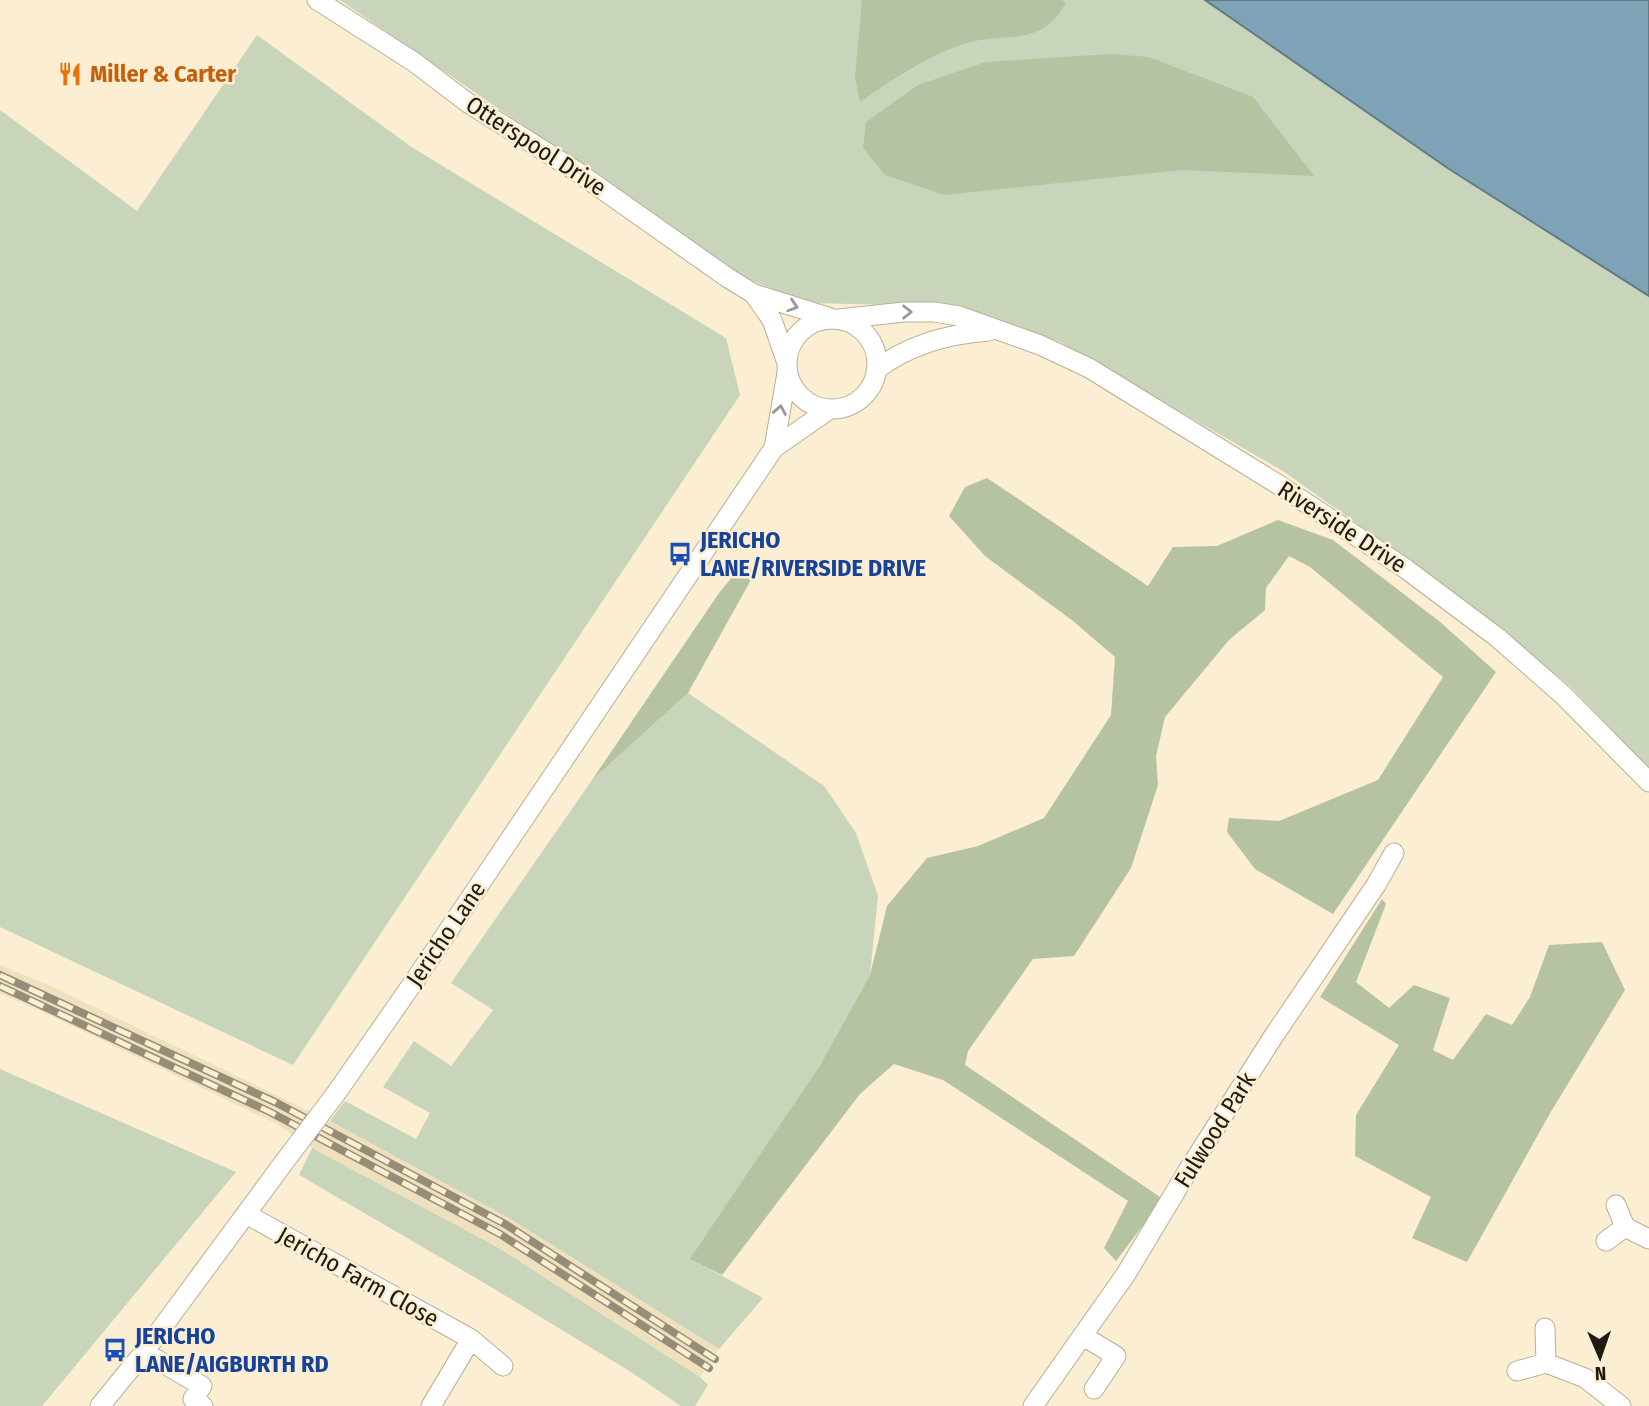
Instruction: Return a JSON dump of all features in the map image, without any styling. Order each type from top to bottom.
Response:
[{"type":"street","name":"Otterspool Drive","points":[[317,0],[414,62],[468,103],[576,171],[754,294],[835,319]]},
{"type":"street","name":"Otterspool Drive","points":[[754,294],[772,320],[787,367]]},
{"type":"street","name":"Riverside Drive","points":[[835,319],[872,314],[934,312],[959,316],[1040,345],[1089,368],[1279,485],[1406,569],[1498,638],[1563,695],[1649,782]]},
{"type":"street","points":[[835,319],[852,324],[864,332],[874,350],[876,370],[871,387],[863,396],[853,403],[830,409],[815,406],[802,398],[793,387],[787,367],[789,347],[796,336],[806,326],[818,320],[835,319]]},
{"type":"street","name":"Riverside Drive","points":[[876,370],[902,352],[932,340],[959,333],[994,330]]},
{"type":"street","name":"Jericho Lane","points":[[774,448],[787,367]]},
{"type":"street","name":"Jericho Lane","points":[[100,1406],[144,1352],[337,1092],[413,984],[774,448],[830,409]]},
{"type":"street","name":"Fulwood Park","points":[[1033,1406],[1126,1274],[1273,1037],[1376,885],[1394,853]]},
{"type":"street","points":[[1616,1205],[1625,1227],[1649,1239]]},
{"type":"street","name":"Jericho Farm Close","points":[[246,1214],[471,1339],[503,1366]]},
{"type":"street","points":[[1606,1241],[1625,1227]]},
{"type":"street","points":[[1545,1328],[1546,1363]]},
{"type":"street","points":[[1083,1336],[1116,1356],[1094,1389]]},
{"type":"street","points":[[431,1406],[471,1339]]},
{"type":"street","points":[[144,1352],[203,1391]]},
{"type":"street","points":[[1517,1371],[1546,1363],[1586,1378],[1621,1406]]},
{"type":"shaded area","points":[[0,965],[51,986],[330,1121],[507,1217],[719,1349],[700,1377],[497,1247],[312,1148],[277,1124],[0,994]]},
{"type":"green space","points":[[340,0],[1205,0],[1449,169],[1649,296],[1649,768],[1570,686],[1472,606],[1283,471],[1060,342],[953,306],[804,303],[744,277]]},
{"type":"green space","points":[[862,0],[1062,0],[1066,3],[1045,27],[1033,33],[978,40],[949,49],[909,70],[860,102],[855,77]]},
{"type":"green space","points":[[257,35],[413,148],[726,338],[740,395],[293,1065],[0,927],[0,110],[137,211]]},
{"type":"green space","points":[[1111,54],[1149,57],[1253,97],[1314,176],[1182,170],[944,195],[885,175],[863,148],[866,122],[918,85],[986,62]]},
{"type":"green space","points":[[987,478],[1148,586],[1173,547],[1217,546],[1278,520],[1333,540],[1439,621],[1496,672],[1333,914],[1255,869],[1227,832],[1229,818],[1279,821],[1378,780],[1443,677],[1310,567],[1289,556],[1266,588],[1265,610],[1229,640],[1165,717],[1156,756],[1158,785],[1131,868],[1074,956],[1033,959],[968,1051],[965,1065],[1163,1199],[1116,1261],[1104,1248],[1128,1201],[943,1080],[894,1064],[860,1094],[722,1275],[690,1259],[820,1065],[870,975],[887,906],[927,858],[978,846],[1044,818],[1111,715],[1115,657],[1073,621],[985,556],[949,516],[965,487]]},
{"type":"green space","points":[[743,564],[757,569],[688,693],[592,780],[719,593]]},
{"type":"green space","points":[[688,693],[824,786],[856,833],[878,896],[870,975],[820,1065],[691,1259],[763,1298],[719,1349],[507,1217],[330,1121],[345,1101],[416,1139],[430,1113],[383,1087],[414,1041],[451,1066],[493,1010],[451,983],[592,780]]},
{"type":"green space","points":[[1382,899],[1386,904],[1356,982],[1389,1008],[1414,985],[1450,998],[1433,1050],[1453,1060],[1486,1014],[1512,1025],[1530,997],[1549,945],[1602,942],[1625,990],[1549,1115],[1467,1262],[1412,1238],[1431,1197],[1355,1156],[1356,1115],[1399,1045],[1320,997]]},
{"type":"green space","points":[[0,1069],[236,1172],[42,1406],[0,1406]]},
{"type":"green space","points":[[312,1148],[497,1247],[700,1377],[708,1385],[695,1406],[681,1406],[631,1372],[486,1284],[299,1175]]},
{"type":"water","points":[[1205,0],[1649,0],[1649,296],[1449,169]]},
{"type":"railway","points":[[0,975],[275,1102],[505,1224],[715,1359]]},
{"type":"railway","points":[[0,986],[270,1112],[500,1234],[709,1368]]},
{"type":"place","name":"Miller & Carter","points":[[70,74]]},
{"type":"place","name":"JERICHO LANE/RIVERSIDE DRIVE","points":[[680,554]]},
{"type":"place","name":"JERICHO LANE/AIGBURTH RD","points":[[115,1350]]}]
